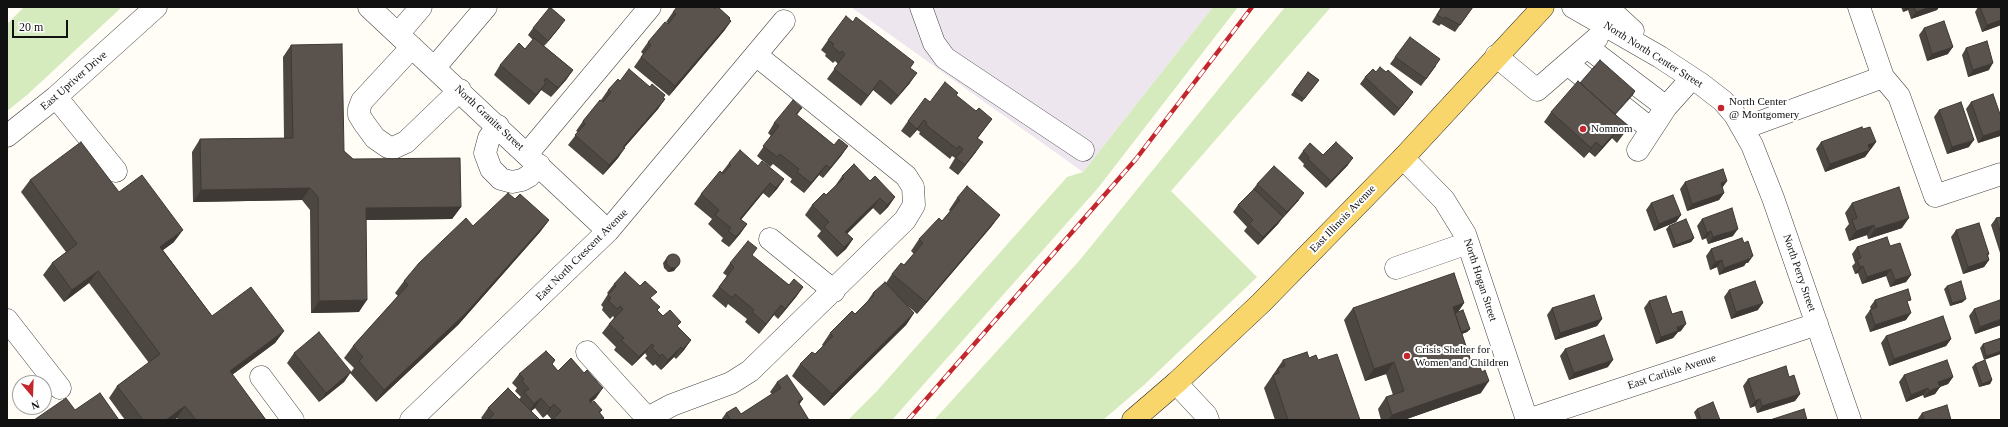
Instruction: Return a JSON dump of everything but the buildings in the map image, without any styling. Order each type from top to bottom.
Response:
[{"type":"main road","name":"East Illinois Avenue","points":[[1133,420],[1176,383],[1261,303],[1403,158],[1543,7]]},
{"type":"street","name":"East Upriver Drive","points":[[7,136],[56,97],[156,7]]},
{"type":"street","name":"North Granite Street","points":[[369,7],[460,90],[608,231]]},
{"type":"street","points":[[421,7],[405,40],[362,101],[359,109],[359,115],[375,138],[388,147],[393,148],[402,144],[418,132],[460,90]]},
{"type":"street","points":[[435,67],[486,7]]},
{"type":"street","points":[[498,126],[489,138],[485,153],[491,169],[501,179],[512,182],[522,180],[529,176],[533,160],[650,7]]},
{"type":"street","points":[[921,7],[934,43],[945,58],[1083,150]]},
{"type":"street","name":"North North Center Street","points":[[1573,7],[1608,17],[1660,57],[1723,101],[1744,128]]},
{"type":"street","points":[[1859,7],[1883,77],[1899,96],[1935,196],[2001,174]]},
{"type":"street","points":[[1496,56],[1537,90],[1587,48],[1608,17]]},
{"type":"street","name":"East North Crescent Avenue","points":[[411,420],[608,231],[784,21]]},
{"type":"street","points":[[1587,48],[1666,107]]},
{"type":"street","points":[[587,352],[646,419],[672,405],[721,387],[740,378],[760,363],[796,324],[834,291],[909,216],[914,205],[913,187],[910,180],[756,55]]},
{"type":"street","points":[[1568,64],[1585,78]]},
{"type":"street","points":[[1744,128],[1883,77]]},
{"type":"street","points":[[1638,150],[1666,107],[1692,78]]},
{"type":"street","points":[[56,97],[116,171]]},
{"type":"street","points":[[1622,106],[1651,130]]},
{"type":"street","name":"North Perry Street","points":[[1744,128],[1773,198],[1850,420]]},
{"type":"street","name":"North Hogan Street","points":[[1403,158],[1444,200],[1465,234],[1527,420]]},
{"type":"street","points":[[770,238],[834,291]]},
{"type":"street","points":[[1396,268],[1468,243]]},
{"type":"street","points":[[7,320],[60,388]]},
{"type":"street","name":"East Carlisle Avenue","points":[[1527,420],[1817,324]]},
{"type":"street","points":[[261,377],[293,420]]},
{"type":"street","points":[[1176,383],[1206,414],[1208,420]]},
{"type":"shaded area","points":[[851,7],[1213,7],[1083,172]]},
{"type":"green space","points":[[24,7],[122,7],[27,95],[7,111],[7,24]]},
{"type":"green space","points":[[1213,7],[1238,7],[1098,188],[892,420],[848,420],[877,391],[1067,177],[1083,172]]},
{"type":"green space","points":[[1285,7],[1331,7],[1171,191],[1257,277],[1144,385],[1103,420],[934,420],[1079,261]]},
{"type":"railway","points":[[908,420],[1136,159],[1252,7]]},
{"type":"place","name":"North Center @ Montgomery","points":[[1721,108]]},
{"type":"place","name":"Nomnom","points":[[1583,129]]},
{"type":"place","name":"Crisis Shelter for Women and Children","points":[[1407,356]]}]
